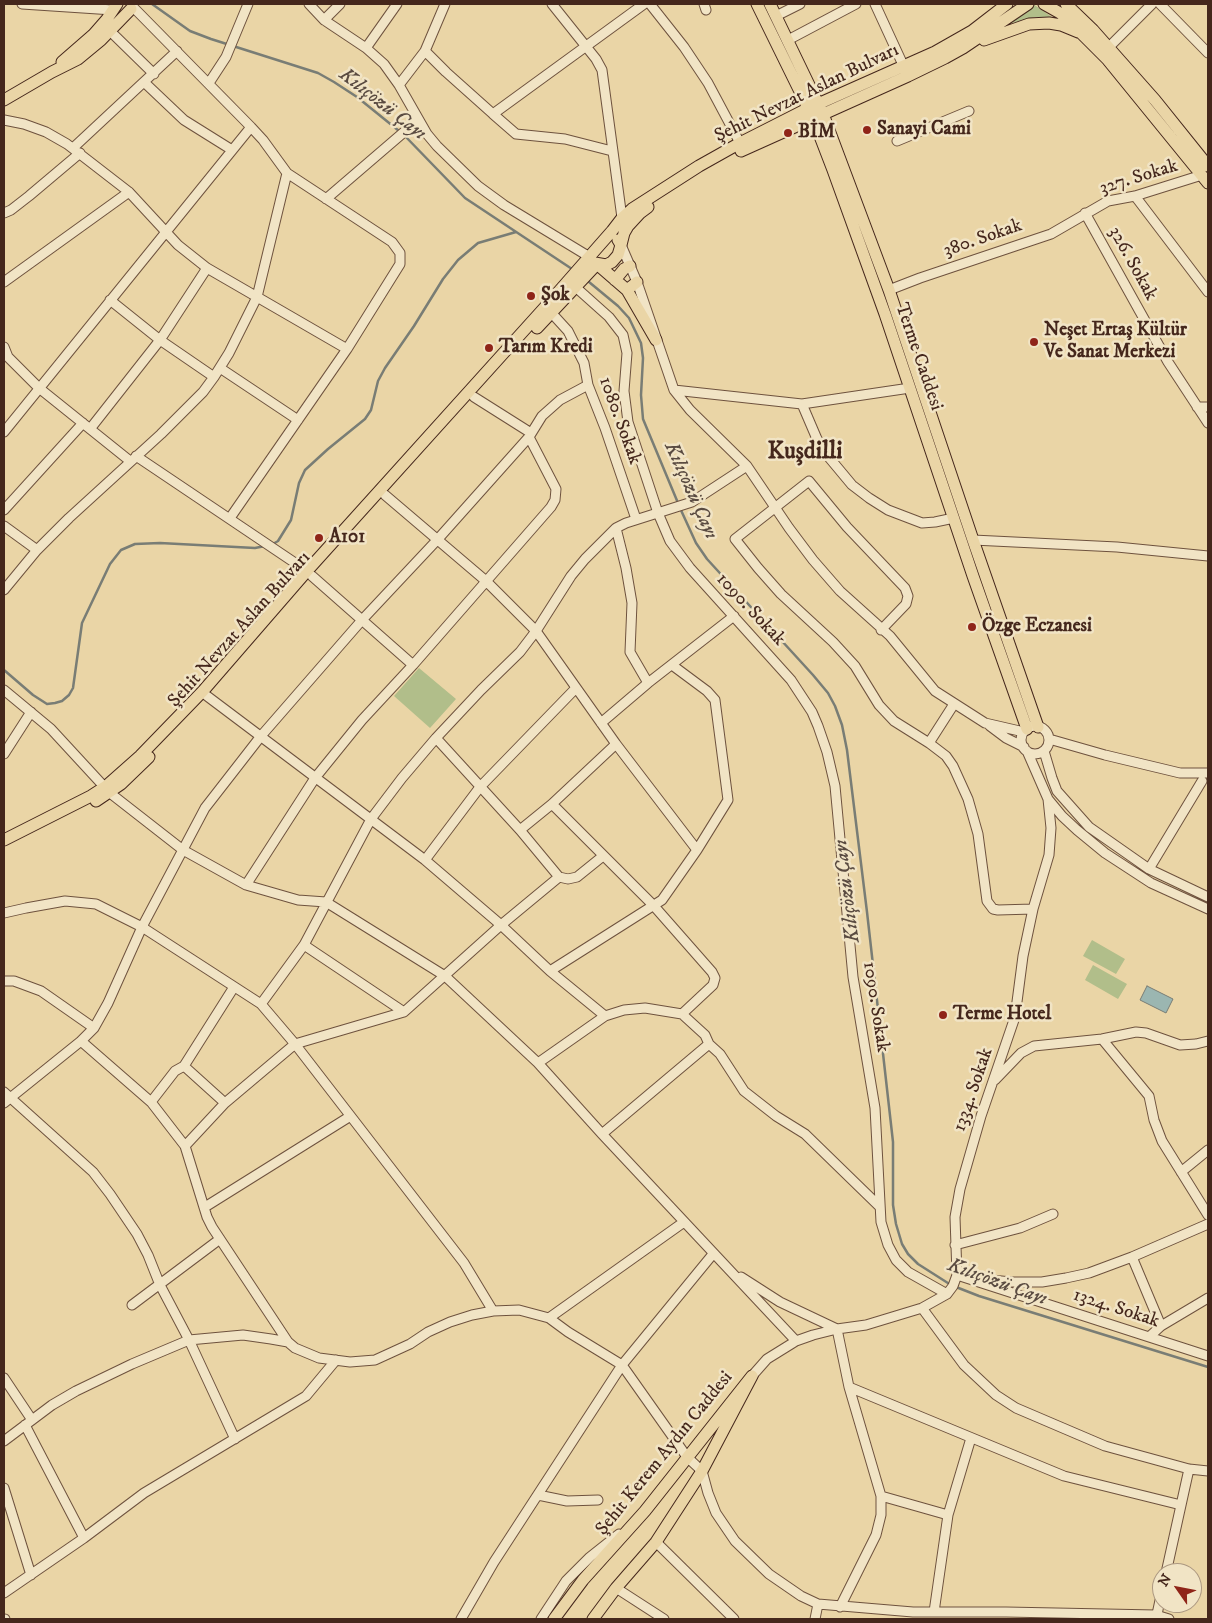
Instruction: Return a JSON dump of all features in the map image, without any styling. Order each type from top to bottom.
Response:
[{"type":"main road","name":"Terme Caddesi","points":[[757,4],[816,111],[954,518],[1030,729]]},
{"type":"main road","name":"Terme Caddesi","points":[[770,4],[788,40],[889,290],[973,540],[1030,729]]},
{"type":"main road","name":"Şehit Nevzat Aslan Bulvarı","points":[[590,263],[606,265],[612,262],[618,255],[624,233],[640,212],[730,157],[816,111],[935,52],[972,31],[1007,4]]},
{"type":"main road","name":"Şehit Nevzat Aslan Bulvarı","points":[[4,840],[107,790],[180,715],[590,263],[622,218],[632,209],[699,166],[740,143],[816,111],[908,76],[963,48],[1028,4]]},
{"type":"main road","points":[[1044,4],[1060,13],[1084,35],[1206,175]]},
{"type":"main road","points":[[1066,4],[1083,20],[1154,100],[1206,175]]},
{"type":"main road","points":[[1078,4],[1083,20]]},
{"type":"main road","points":[[52,72],[93,35],[116,6],[123,9],[133,6]]},
{"type":"main road","points":[[4,100],[52,72],[78,60],[110,31],[133,6]]},
{"type":"main road","points":[[963,48],[1029,24],[1049,23],[1061,25],[1084,35]]},
{"type":"main road","points":[[612,231],[621,245]]},
{"type":"main road","points":[[590,263],[627,290],[656,340]]},
{"type":"main road","points":[[615,280],[624,269],[630,266]]},
{"type":"main road","points":[[627,290],[637,282]]},
{"type":"main road","name":"Şehit Nevzat Aslan Bulvarı","points":[[4,849],[57,822],[107,790],[144,763],[206,696],[309,573],[385,495],[474,397],[548,309]]},
{"type":"main road","name":"Şehit Kerem Aydın Caddesi","points":[[554,1619],[583,1580],[637,1520],[752,1376]]},
{"type":"main road","name":"Şehit Kerem Aydın Caddesi","points":[[592,1619],[656,1542],[702,1471],[752,1376]]},
{"type":"street","points":[[22,4],[116,6]]},
{"type":"street","points":[[209,83],[226,57],[248,4]]},
{"type":"street","points":[[309,4],[324,20],[366,48],[384,64],[399,85],[418,120],[437,146],[478,186],[590,263]]},
{"type":"street","points":[[324,20],[340,4]]},
{"type":"street","points":[[366,48],[397,4]]},
{"type":"street","points":[[399,85],[425,51],[445,4]]},
{"type":"street","points":[[552,4],[596,58],[602,70],[622,218]]},
{"type":"street","points":[[493,114],[644,4]]},
{"type":"street","points":[[650,4],[708,83],[740,143]]},
{"type":"street","points":[[776,16],[800,4]]},
{"type":"street","points":[[788,40],[856,4]]},
{"type":"street","points":[[875,4],[904,67]]},
{"type":"street","points":[[1108,48],[1152,4]]},
{"type":"street","points":[[1160,4],[1208,53]]},
{"type":"street","points":[[133,6],[251,127],[286,172],[392,242],[400,253],[400,264],[347,349],[230,518]]},
{"type":"street","points":[[110,31],[154,74]]},
{"type":"street","points":[[425,51],[516,134],[565,139],[612,151]]},
{"type":"street","points":[[4,213],[29,196],[177,52]]},
{"type":"street","points":[[145,83],[184,120],[232,150]]},
{"type":"street","points":[[898,141],[969,111]]},
{"type":"street","points":[[4,120],[24,124],[46,132],[77,150],[129,192],[178,245],[207,268],[347,349]]},
{"type":"street","points":[[326,200],[418,120]]},
{"type":"street","points":[[4,432],[251,127]]},
{"type":"street","points":[[4,590],[37,550],[68,518],[190,406],[214,377],[257,297],[286,172]]},
{"type":"street","name":"327. Sokak","points":[[1085,214],[1108,202],[1206,175]]},
{"type":"street","points":[[4,282],[129,192]]},
{"type":"street","points":[[1135,196],[1208,292]]},
{"type":"street","name":"380. Sokak","points":[[889,290],[1051,234],[1085,214]]},
{"type":"street","name":"326. Sokak","points":[[1085,214],[1168,362],[1208,423]]},
{"type":"street","points":[[621,245],[637,282],[674,390],[690,410],[747,466],[800,544],[818,566],[840,591],[897,644],[935,691],[1025,749],[1036,754],[1047,748],[1049,739],[1046,731],[985,723]]},
{"type":"street","points":[[4,510],[87,426],[160,340],[207,268]]},
{"type":"street","name":"1090. Sokak","points":[[571,284],[609,317],[623,335],[627,353],[624,391],[628,422],[658,513],[678,554],[774,660],[802,695],[818,726],[835,786],[853,977],[874,1108],[881,1222],[888,1245],[896,1260],[908,1272],[946,1294]]},
{"type":"street","points":[[110,300],[160,340],[214,377]]},
{"type":"street","name":"1080. Sokak","points":[[548,309],[568,331],[584,363],[588,385],[605,428],[636,519]]},
{"type":"street","points":[[4,347],[8,357],[39,388],[87,426],[133,459],[230,518],[309,573],[413,665]]},
{"type":"street","points":[[220,368],[298,420]]},
{"type":"street","points":[[235,1439],[137,1234],[93,1172],[6,1098],[81,1041],[94,1028],[108,1003],[142,927],[205,808],[261,736],[362,620],[438,539],[530,435],[542,416],[553,405],[588,385]]},
{"type":"street","points":[[674,390],[802,404],[910,388]]},
{"type":"street","points":[[246,885],[315,778],[362,720],[413,665],[551,507],[555,500],[556,489],[530,435],[474,397]]},
{"type":"street","points":[[802,404],[812,431],[827,455],[845,477],[865,495],[888,510],[922,523],[954,518]]},
{"type":"street","points":[[1197,407],[1208,406]]},
{"type":"street","points":[[262,1004],[304,945],[371,819],[436,738],[480,690],[520,652],[536,631],[571,576],[616,528],[636,519],[692,502],[747,466]]},
{"type":"street","points":[[882,630],[906,604],[908,596],[905,588],[847,527],[809,481],[735,539],[781,594],[833,642],[855,666],[879,705],[894,721],[929,743],[946,756],[953,766],[968,799],[978,834],[986,897],[990,906],[998,910],[1033,909]]},
{"type":"street","points":[[385,495],[486,581],[536,631],[616,744],[697,850]]},
{"type":"street","points":[[4,526],[37,550]]},
{"type":"street","points":[[616,528],[632,603],[630,652],[648,683]]},
{"type":"street","points":[[973,540],[1100,546],[1208,556]]},
{"type":"street","points":[[602,723],[648,683],[734,616]]},
{"type":"street","points":[[550,971],[654,906],[668,893],[728,800],[715,700],[707,691],[672,665]]},
{"type":"street","points":[[425,860],[480,787],[576,688]]},
{"type":"street","points":[[4,690],[50,730],[107,790],[182,850],[246,885],[298,900],[326,902],[445,976],[538,1063],[713,1254],[729,1268],[796,1341]]},
{"type":"street","points":[[206,696],[425,860],[501,925],[550,971],[605,1016]]},
{"type":"street","points":[[929,743],[954,704]]},
{"type":"street","points":[[4,754],[31,712]]},
{"type":"street","points":[[1030,729],[1022,740],[1025,749],[1043,791],[1062,816],[1105,853],[1160,888],[1208,909]]},
{"type":"street","points":[[436,738],[520,830],[558,877],[568,879],[578,877],[603,856]]},
{"type":"street","points":[[1049,739],[1130,762],[1206,779],[1149,869]]},
{"type":"street","points":[[520,830],[552,804],[616,744]]},
{"type":"street","points":[[1044,751],[1057,792],[1089,827],[1149,869],[1208,897]]},
{"type":"street","name":"1334. Sokak","points":[[957,1275],[955,1217],[960,1189],[1015,1018],[1023,956],[1049,849],[1051,828],[1048,799]]},
{"type":"street","points":[[552,804],[654,906],[712,972],[715,978],[713,985],[682,1014]]},
{"type":"street","points":[[185,1146],[225,1103],[295,1044],[404,1012],[558,877]]},
{"type":"street","points":[[4,914],[65,901],[96,904],[142,927],[262,1004],[464,1262],[493,1311]]},
{"type":"street","points":[[304,945],[404,1012]]},
{"type":"street","points":[[4,981],[14,982],[41,991],[94,1028]]},
{"type":"street","points":[[151,1102],[175,1071],[184,1066],[234,987]]},
{"type":"street","points":[[538,1063],[605,1016],[624,1010],[645,1008],[682,1014],[705,1035],[709,1044],[720,1054],[744,1091],[776,1116],[805,1134],[880,1207]]},
{"type":"street","points":[[993,1082],[1021,1053],[1034,1046],[1102,1039],[1136,1032],[1180,1045],[1208,1041]]},
{"type":"street","points":[[1102,1039],[1149,1096],[1154,1120],[1162,1141],[1208,1215]]},
{"type":"street","points":[[81,1041],[151,1102],[185,1146],[212,1227],[288,1342],[295,1348],[319,1358],[350,1362],[375,1360],[410,1344],[428,1332],[450,1322],[493,1311],[519,1310],[549,1318],[622,1365],[687,1457],[702,1471],[716,1513],[735,1541],[769,1574],[801,1596],[818,1604],[913,1615],[934,1612],[1006,1616],[1156,1617],[1169,1619]]},
{"type":"street","points":[[602,1134],[709,1044]]},
{"type":"street","points":[[184,1066],[225,1103]]},
{"type":"street","points":[[205,1207],[350,1116]]},
{"type":"street","points":[[1182,1172],[1208,1150]]},
{"type":"street","points":[[955,1245],[1020,1228],[1053,1214]]},
{"type":"street","points":[[549,1318],[684,1222]]},
{"type":"street","points":[[752,1376],[767,1359],[796,1341],[837,1329],[866,1325],[922,1308],[946,1294],[953,1286],[957,1275],[1011,1282],[1042,1282],[1088,1273],[1132,1257],[1208,1224]]},
{"type":"street","points":[[132,1305],[220,1238]]},
{"type":"street","points":[[461,1619],[494,1562],[622,1365],[713,1254]]},
{"type":"street","points":[[1132,1257],[1161,1326]]},
{"type":"street","points":[[729,1268],[780,1302],[837,1329]]},
{"type":"street","name":"1324. Sokak","points":[[957,1275],[1208,1356]]},
{"type":"street","points":[[1149,1337],[1161,1326],[1208,1298]]},
{"type":"street","points":[[922,1308],[974,1376],[996,1395],[1016,1408],[1105,1446],[1189,1469],[1208,1471]]},
{"type":"street","points":[[837,1329],[849,1387],[881,1496],[881,1515],[876,1535],[840,1607]]},
{"type":"street","points":[[4,1441],[76,1391],[141,1360],[189,1340],[243,1335],[288,1342]]},
{"type":"street","points":[[4,1594],[144,1493],[306,1396],[336,1360]]},
{"type":"street","points":[[4,1378],[29,1423],[84,1538]]},
{"type":"street","points":[[849,1387],[1064,1476],[1181,1506]]},
{"type":"street","points":[[934,1612],[948,1515],[971,1438]]},
{"type":"street","points":[[1168,1563],[1189,1469]]},
{"type":"street","points":[[4,1488],[31,1575]]},
{"type":"street","points":[[538,1495],[567,1501],[598,1500]]},
{"type":"street","points":[[881,1496],[948,1515]]},
{"type":"street","points":[[541,1619],[566,1581],[590,1557],[637,1520]]},
{"type":"street","points":[[656,1542],[734,1619]]},
{"type":"street","points":[[616,1588],[664,1619]]},
{"type":"street","points":[[815,1619],[818,1604]]},
{"type":"green space","points":[[1033,4],[1052,17],[1036,17],[1008,24]]},
{"type":"green space","points":[[419,668],[456,699],[430,728],[394,696]]},
{"type":"green space","points":[[1092,940],[1125,959],[1116,974],[1083,956]]},
{"type":"green space","points":[[1093,965],[1127,984],[1118,999],[1085,980]]},
{"type":"water","points":[[1147,986],[1173,999],[1166,1013],[1140,1000]]},
{"type":"waterway","name":"Kılıçözü Çayı","points":[[152,4],[190,31],[318,73],[334,82],[357,97],[404,135],[465,198],[572,269]]},
{"type":"waterway","points":[[273,544],[278,541],[291,520],[299,483],[305,470],[365,419],[371,410],[378,381],[385,368],[443,279],[458,260],[478,243],[516,232]]},
{"type":"waterway","name":"Kılıçözü Çayı","points":[[589,282],[618,306],[629,318],[641,343],[643,358],[641,395],[643,419],[678,503]]},
{"type":"waterway","name":"Kılıçözü Çayı","points":[[680,508],[696,543],[707,559],[828,693],[842,725],[847,750],[867,912],[893,1142],[893,1205],[896,1224],[902,1244],[908,1254],[918,1264],[951,1285]]},
{"type":"waterway","points":[[4,670],[33,695],[47,704],[62,701],[69,695],[73,688],[82,623],[110,564],[121,550],[135,544],[160,543],[255,548],[265,546]]},
{"type":"waterway","name":"Kılıçözü Çayı","points":[[956,1287],[979,1296],[1208,1367]]},
{"type":"place","name":"Sanayi Cami","points":[[867,130]]},
{"type":"place","name":"BİM","points":[[788,133]]},
{"type":"place","name":"Şok","points":[[531,296]]},
{"type":"place","name":"Neşet Ertaş Kültür Ve Sanat Merkezi","points":[[1034,342]]},
{"type":"place","name":"Tarım Kredi","points":[[489,348]]},
{"type":"place","name":"A101","points":[[319,538]]},
{"type":"place","name":"Özge Eczanesi","points":[[972,627]]},
{"type":"place","name":"Terme Hotel","points":[[943,1015]]},
{"type":"district","name":"Kuşdilli","points":[[805,453]]}]
